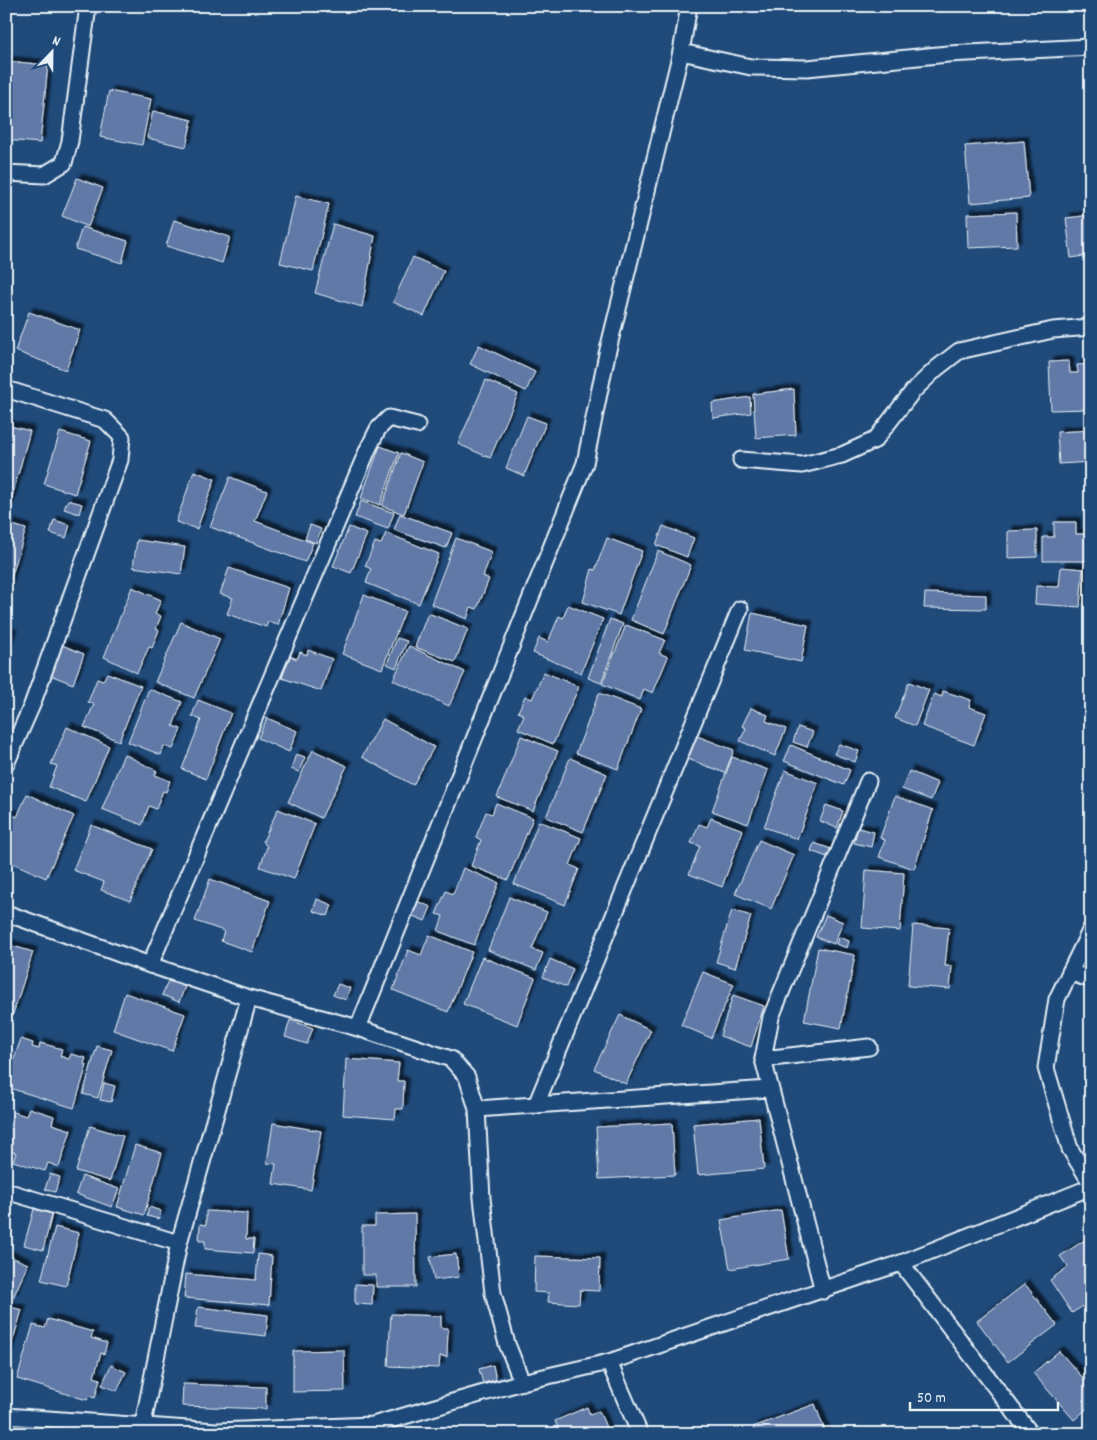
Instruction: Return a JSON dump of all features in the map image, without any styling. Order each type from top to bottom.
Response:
[{"type":"street","points":[[6,173],[44,174],[64,163],[70,141],[88,6]]},
{"type":"street","points":[[358,1028],[585,463],[607,354],[681,52],[689,6]]},
{"type":"street","points":[[681,52],[750,68],[807,68],[948,54],[1091,47]]},
{"type":"street","points":[[741,460],[802,465],[842,455],[874,440],[913,391],[937,368],[959,351],[1053,330],[1091,327]]},
{"type":"street","points":[[6,389],[105,420],[122,437],[120,460],[32,705],[6,764]]},
{"type":"street","points":[[150,965],[368,449],[378,429],[388,418],[417,425]]},
{"type":"street","points":[[536,1104],[740,609]]},
{"type":"street","points":[[823,1291],[763,1059],[771,1017],[868,781]]},
{"type":"street","points":[[6,913],[150,965],[249,998],[358,1028],[451,1059],[467,1077],[478,1109],[482,1198],[493,1293],[507,1344],[522,1382]]},
{"type":"street","points":[[1091,928],[1057,1000],[1046,1068],[1070,1149],[1091,1183]]},
{"type":"street","points":[[1070,972],[1091,980]]},
{"type":"street","points":[[141,1430],[179,1243],[249,998]]},
{"type":"street","points":[[763,1059],[869,1048]]},
{"type":"street","points":[[478,1109],[770,1089]]},
{"type":"street","points":[[6,1416],[141,1430],[374,1430],[522,1382],[609,1362],[823,1291],[901,1264],[1091,1187]]},
{"type":"street","points":[[6,1191],[179,1243]]},
{"type":"street","points":[[901,1264],[1031,1434]]},
{"type":"street","points":[[609,1362],[640,1434]]},
{"type":"building","points":[[6,61],[48,65],[40,143],[6,140]]},
{"type":"building","points":[[109,91],[151,99],[142,145],[100,137]]},
{"type":"building","points":[[153,111],[192,120],[186,147],[147,138]]},
{"type":"building","points":[[1024,141],[1029,198],[970,203],[965,146]]},
{"type":"building","points":[[77,178],[103,188],[88,227],[62,216]]},
{"type":"building","points":[[296,196],[329,204],[313,271],[280,263]]},
{"type":"building","points":[[1016,212],[1017,246],[968,248],[967,214]]},
{"type":"building","points":[[1091,215],[1091,255],[1071,258],[1066,218]]},
{"type":"building","points":[[174,220],[230,237],[222,263],[166,246]]},
{"type":"building","points":[[333,224],[375,236],[362,307],[315,293]]},
{"type":"building","points":[[82,227],[128,241],[122,263],[75,249]]},
{"type":"building","points":[[413,257],[444,271],[424,316],[393,302]]},
{"type":"building","points":[[29,312],[80,330],[66,370],[15,351]]},
{"type":"building","points":[[479,345],[535,372],[526,391],[470,364]]},
{"type":"building","points":[[1069,361],[1070,373],[1078,373],[1077,365],[1091,364],[1091,409],[1051,410],[1049,362]]},
{"type":"building","points":[[486,380],[518,394],[490,458],[458,444]]},
{"type":"building","points":[[794,389],[796,435],[756,438],[753,394]]},
{"type":"building","points":[[750,397],[751,413],[713,418],[712,403]]},
{"type":"building","points":[[527,416],[546,423],[524,476],[506,468]]},
{"type":"building","points":[[6,425],[30,431],[9,508],[6,507]]},
{"type":"building","points":[[1091,430],[1091,462],[1059,464],[1057,432]]},
{"type":"building","points":[[60,432],[91,441],[75,494],[44,484]]},
{"type":"building","points":[[380,446],[399,453],[380,505],[361,498]]},
{"type":"building","points":[[401,453],[423,462],[404,514],[382,506]]},
{"type":"building","points":[[194,471],[215,479],[197,529],[176,522]]},
{"type":"building","points":[[230,477],[267,491],[255,521],[313,543],[305,562],[210,527]]},
{"type":"building","points":[[68,500],[82,504],[79,514],[64,509]]},
{"type":"building","points":[[361,501],[394,513],[388,529],[355,517]]},
{"type":"building","points":[[400,514],[452,533],[446,548],[394,530]]},
{"type":"building","points":[[54,520],[70,525],[66,538],[50,533]]},
{"type":"building","points":[[1054,522],[1076,522],[1076,534],[1087,534],[1087,561],[1043,561],[1043,537],[1054,537]]},
{"type":"building","points":[[6,523],[26,529],[6,595]]},
{"type":"building","points":[[310,525],[321,529],[316,543],[305,539]]},
{"type":"building","points":[[663,526],[694,538],[687,557],[656,545]]},
{"type":"building","points":[[349,527],[367,534],[351,573],[333,566]]},
{"type":"building","points":[[1037,530],[1037,557],[1008,558],[1008,531]]},
{"type":"building","points":[[386,533],[439,554],[419,604],[366,583],[371,569],[365,566],[375,542],[381,544]]},
{"type":"building","points":[[456,538],[492,552],[483,576],[489,579],[477,609],[471,607],[467,619],[431,604]]},
{"type":"building","points":[[607,538],[642,551],[619,615],[583,602],[592,569],[595,570]]},
{"type":"building","points":[[137,540],[185,547],[181,574],[133,567]]},
{"type":"building","points":[[658,551],[691,565],[664,634],[631,620]]},
{"type":"building","points":[[1061,567],[1083,569],[1080,607],[1035,604],[1036,586],[1059,587]]},
{"type":"building","points":[[229,568],[289,588],[278,625],[268,622],[266,627],[227,614],[233,598],[220,594]]},
{"type":"building","points":[[132,587],[161,600],[155,614],[161,616],[156,629],[159,630],[152,648],[149,647],[137,673],[104,657]]},
{"type":"building","points":[[925,593],[986,595],[986,609],[924,608]]},
{"type":"building","points":[[364,595],[405,611],[382,669],[342,654]]},
{"type":"building","points":[[568,605],[603,619],[581,673],[533,653],[539,638],[548,642],[559,616],[563,618]]},
{"type":"building","points":[[428,613],[468,629],[455,662],[415,647]]},
{"type":"building","points":[[752,613],[808,625],[801,662],[745,650]]},
{"type":"building","points":[[610,619],[623,624],[601,683],[588,678]]},
{"type":"building","points":[[181,622],[220,639],[194,698],[155,682]]},
{"type":"building","points":[[626,625],[665,640],[659,653],[668,657],[653,693],[644,689],[640,700],[602,684]]},
{"type":"building","points":[[6,632],[12,634],[7,652],[6,652]]},
{"type":"building","points":[[397,638],[407,641],[396,668],[387,664]]},
{"type":"building","points":[[62,645],[84,654],[73,684],[50,675]]},
{"type":"building","points":[[409,646],[465,672],[449,706],[393,680]]},
{"type":"building","points":[[308,650],[332,659],[321,691],[282,678],[290,656],[297,659],[300,652],[307,655]]},
{"type":"building","points":[[544,672],[579,687],[553,744],[518,729],[524,715],[518,712],[525,696],[532,699]]},
{"type":"building","points":[[107,673],[141,686],[119,741],[84,727],[94,704],[88,702],[97,679],[103,681]]},
{"type":"building","points":[[909,682],[929,690],[915,726],[895,718]]},
{"type":"building","points":[[149,689],[182,702],[173,726],[181,729],[173,749],[164,746],[161,755],[128,742]]},
{"type":"building","points":[[943,691],[971,700],[969,707],[986,713],[974,745],[922,726],[934,694],[942,697]]},
{"type":"building","points":[[599,693],[641,709],[618,769],[576,753]]},
{"type":"building","points":[[198,700],[231,713],[206,779],[182,769],[201,720],[192,716]]},
{"type":"building","points":[[751,708],[768,715],[766,721],[786,729],[775,756],[740,741],[746,728],[742,726]]},
{"type":"building","points":[[267,718],[297,731],[289,752],[258,738]]},
{"type":"building","points":[[383,719],[434,747],[413,785],[362,757]]},
{"type":"building","points":[[67,727],[109,746],[86,802],[49,787],[57,766],[51,764]]},
{"type":"building","points":[[798,727],[813,732],[807,747],[793,742]]},
{"type":"building","points":[[521,736],[558,751],[533,811],[497,797]]},
{"type":"building","points":[[697,736],[734,750],[725,773],[688,759]]},
{"type":"building","points":[[839,744],[859,751],[855,762],[834,754]]},
{"type":"building","points":[[791,745],[850,770],[844,785],[784,761]]},
{"type":"building","points":[[313,750],[347,766],[321,818],[288,802]]},
{"type":"building","points":[[124,754],[157,771],[155,775],[170,781],[166,792],[163,791],[156,809],[149,806],[142,825],[102,809]]},
{"type":"building","points":[[296,754],[305,757],[299,772],[291,769]]},
{"type":"building","points":[[732,757],[768,770],[748,824],[712,811]]},
{"type":"building","points":[[570,758],[607,774],[583,832],[546,817]]},
{"type":"building","points":[[785,770],[818,783],[797,839],[764,827]]},
{"type":"building","points":[[909,771],[938,783],[931,800],[902,789]]},
{"type":"building","points":[[27,794],[74,816],[46,878],[6,860],[6,812],[17,817]]},
{"type":"building","points":[[895,796],[933,810],[914,869],[879,857],[885,840],[880,838]]},
{"type":"building","points":[[496,803],[533,818],[508,880],[471,866],[481,840],[476,837],[486,812],[492,814]]},
{"type":"building","points":[[826,805],[843,811],[837,828],[820,821]]},
{"type":"building","points":[[278,809],[315,824],[294,879],[260,867],[267,847],[263,841]]},
{"type":"building","points":[[711,818],[743,830],[722,887],[689,874],[700,846],[691,843],[699,824],[707,827]]},
{"type":"building","points":[[539,821],[581,838],[570,865],[579,869],[565,905],[514,884]]},
{"type":"building","points":[[91,825],[152,849],[130,901],[101,890],[104,882],[73,870]]},
{"type":"building","points":[[858,828],[874,832],[871,847],[854,843]]},
{"type":"building","points":[[759,840],[794,855],[771,909],[735,894]]},
{"type":"building","points":[[814,843],[831,849],[827,857],[811,851]]},
{"type":"building","points":[[463,868],[499,883],[474,945],[438,931],[443,916],[436,914],[446,891],[453,894]]},
{"type":"building","points":[[866,870],[904,873],[900,931],[862,928]]},
{"type":"building","points":[[210,879],[270,901],[252,952],[221,941],[224,931],[195,921]]},
{"type":"building","points":[[509,897],[547,912],[532,949],[543,953],[536,970],[488,950]]},
{"type":"building","points":[[317,899],[332,905],[328,916],[313,911]]},
{"type":"building","points":[[412,899],[431,907],[425,921],[406,913]]},
{"type":"building","points":[[732,910],[751,916],[735,968],[716,962]]},
{"type":"building","points":[[826,915],[843,922],[834,944],[816,937]]},
{"type":"building","points":[[913,925],[949,928],[945,966],[952,966],[950,989],[908,986]]},
{"type":"building","points":[[429,935],[472,952],[448,1012],[393,990],[408,950],[421,955]]},
{"type":"building","points":[[839,937],[849,941],[847,948],[836,944]]},
{"type":"building","points":[[6,944],[33,952],[13,1014],[6,1012]]},
{"type":"building","points":[[818,948],[855,955],[841,1028],[804,1021]]},
{"type":"building","points":[[482,957],[535,978],[517,1025],[463,1004]]},
{"type":"building","points":[[550,959],[573,969],[566,987],[543,977]]},
{"type":"building","points":[[703,972],[734,984],[711,1038],[681,1025]]},
{"type":"building","points":[[168,981],[185,987],[179,1002],[162,995]]},
{"type":"building","points":[[338,984],[350,988],[346,1000],[333,995]]},
{"type":"building","points":[[125,993],[185,1014],[172,1051],[113,1030]]},
{"type":"building","points":[[733,995],[764,1006],[751,1047],[720,1036]]},
{"type":"building","points":[[620,1015],[651,1030],[626,1084],[594,1069]]},
{"type":"building","points":[[290,1020],[313,1028],[307,1044],[285,1037]]},
{"type":"building","points":[[21,1039],[33,1043],[32,1047],[39,1049],[40,1043],[62,1049],[60,1056],[69,1059],[71,1054],[86,1058],[84,1064],[87,1065],[74,1108],[6,1087],[6,1081]]},
{"type":"building","points":[[97,1046],[112,1050],[98,1098],[83,1094]]},
{"type":"building","points":[[346,1059],[399,1063],[397,1081],[404,1081],[403,1109],[396,1109],[395,1119],[343,1115]]},
{"type":"building","points":[[104,1083],[115,1086],[111,1102],[100,1100]]},
{"type":"building","points":[[29,1108],[54,1116],[52,1124],[71,1130],[59,1167],[48,1163],[45,1171],[13,1161],[16,1153],[6,1150],[6,1138],[14,1112],[26,1116]]},
{"type":"building","points":[[759,1118],[764,1169],[698,1175],[693,1124]]},
{"type":"building","points":[[273,1123],[321,1131],[311,1190],[273,1184],[276,1164],[267,1163]]},
{"type":"building","points":[[672,1123],[675,1175],[599,1179],[596,1127]]},
{"type":"building","points":[[90,1126],[123,1136],[110,1181],[76,1171]]},
{"type":"building","points":[[135,1145],[162,1153],[144,1215],[117,1207]]},
{"type":"building","points":[[50,1174],[60,1177],[55,1192],[45,1189]]},
{"type":"building","points":[[82,1176],[119,1189],[112,1207],[76,1194]]},
{"type":"building","points":[[149,1207],[161,1211],[159,1219],[147,1216]]},
{"type":"building","points":[[34,1209],[52,1214],[43,1250],[24,1245]]},
{"type":"building","points":[[781,1210],[789,1259],[730,1269],[721,1220]]},
{"type":"building","points":[[206,1211],[247,1213],[246,1239],[254,1239],[253,1253],[205,1249],[205,1241],[199,1241],[200,1224],[206,1225]]},
{"type":"building","points":[[415,1214],[416,1287],[376,1287],[376,1275],[362,1275],[362,1226],[375,1226],[375,1215]]},
{"type":"building","points":[[55,1227],[79,1233],[66,1286],[41,1280]]},
{"type":"building","points":[[1091,1236],[1091,1301],[1072,1313],[1050,1280],[1068,1267],[1060,1256]]},
{"type":"building","points":[[258,1254],[272,1256],[269,1305],[184,1298],[186,1274],[256,1280]]},
{"type":"building","points":[[456,1254],[459,1277],[434,1280],[430,1257]]},
{"type":"building","points":[[6,1255],[28,1264],[13,1298],[6,1295]]},
{"type":"building","points":[[535,1256],[600,1258],[599,1291],[580,1290],[579,1304],[548,1302],[549,1293],[534,1292]]},
{"type":"building","points":[[355,1284],[373,1285],[372,1305],[355,1304]]},
{"type":"building","points":[[1025,1284],[1057,1325],[1008,1362],[977,1321]]},
{"type":"building","points":[[6,1306],[22,1310],[6,1363]]},
{"type":"building","points":[[198,1307],[268,1315],[266,1336],[195,1328]]},
{"type":"building","points":[[391,1314],[441,1316],[441,1328],[448,1328],[447,1357],[440,1356],[439,1368],[388,1366]]},
{"type":"building","points":[[48,1319],[93,1332],[91,1338],[107,1343],[104,1354],[101,1353],[94,1377],[100,1379],[95,1398],[89,1396],[87,1400],[17,1379],[33,1325],[45,1328]]},
{"type":"building","points":[[344,1350],[345,1391],[293,1392],[293,1351]]},
{"type":"building","points":[[1059,1351],[1091,1387],[1091,1405],[1074,1420],[1033,1373]]},
{"type":"building","points":[[111,1365],[126,1372],[117,1391],[102,1385]]},
{"type":"building","points":[[493,1365],[496,1380],[483,1383],[479,1369]]},
{"type":"building","points":[[183,1384],[266,1387],[266,1409],[182,1406]]},
{"type":"building","points":[[815,1404],[826,1434],[755,1434],[753,1427]]},
{"type":"building","points":[[587,1407],[590,1415],[599,1411],[609,1434],[553,1434],[552,1431],[558,1429],[555,1421]]}]
